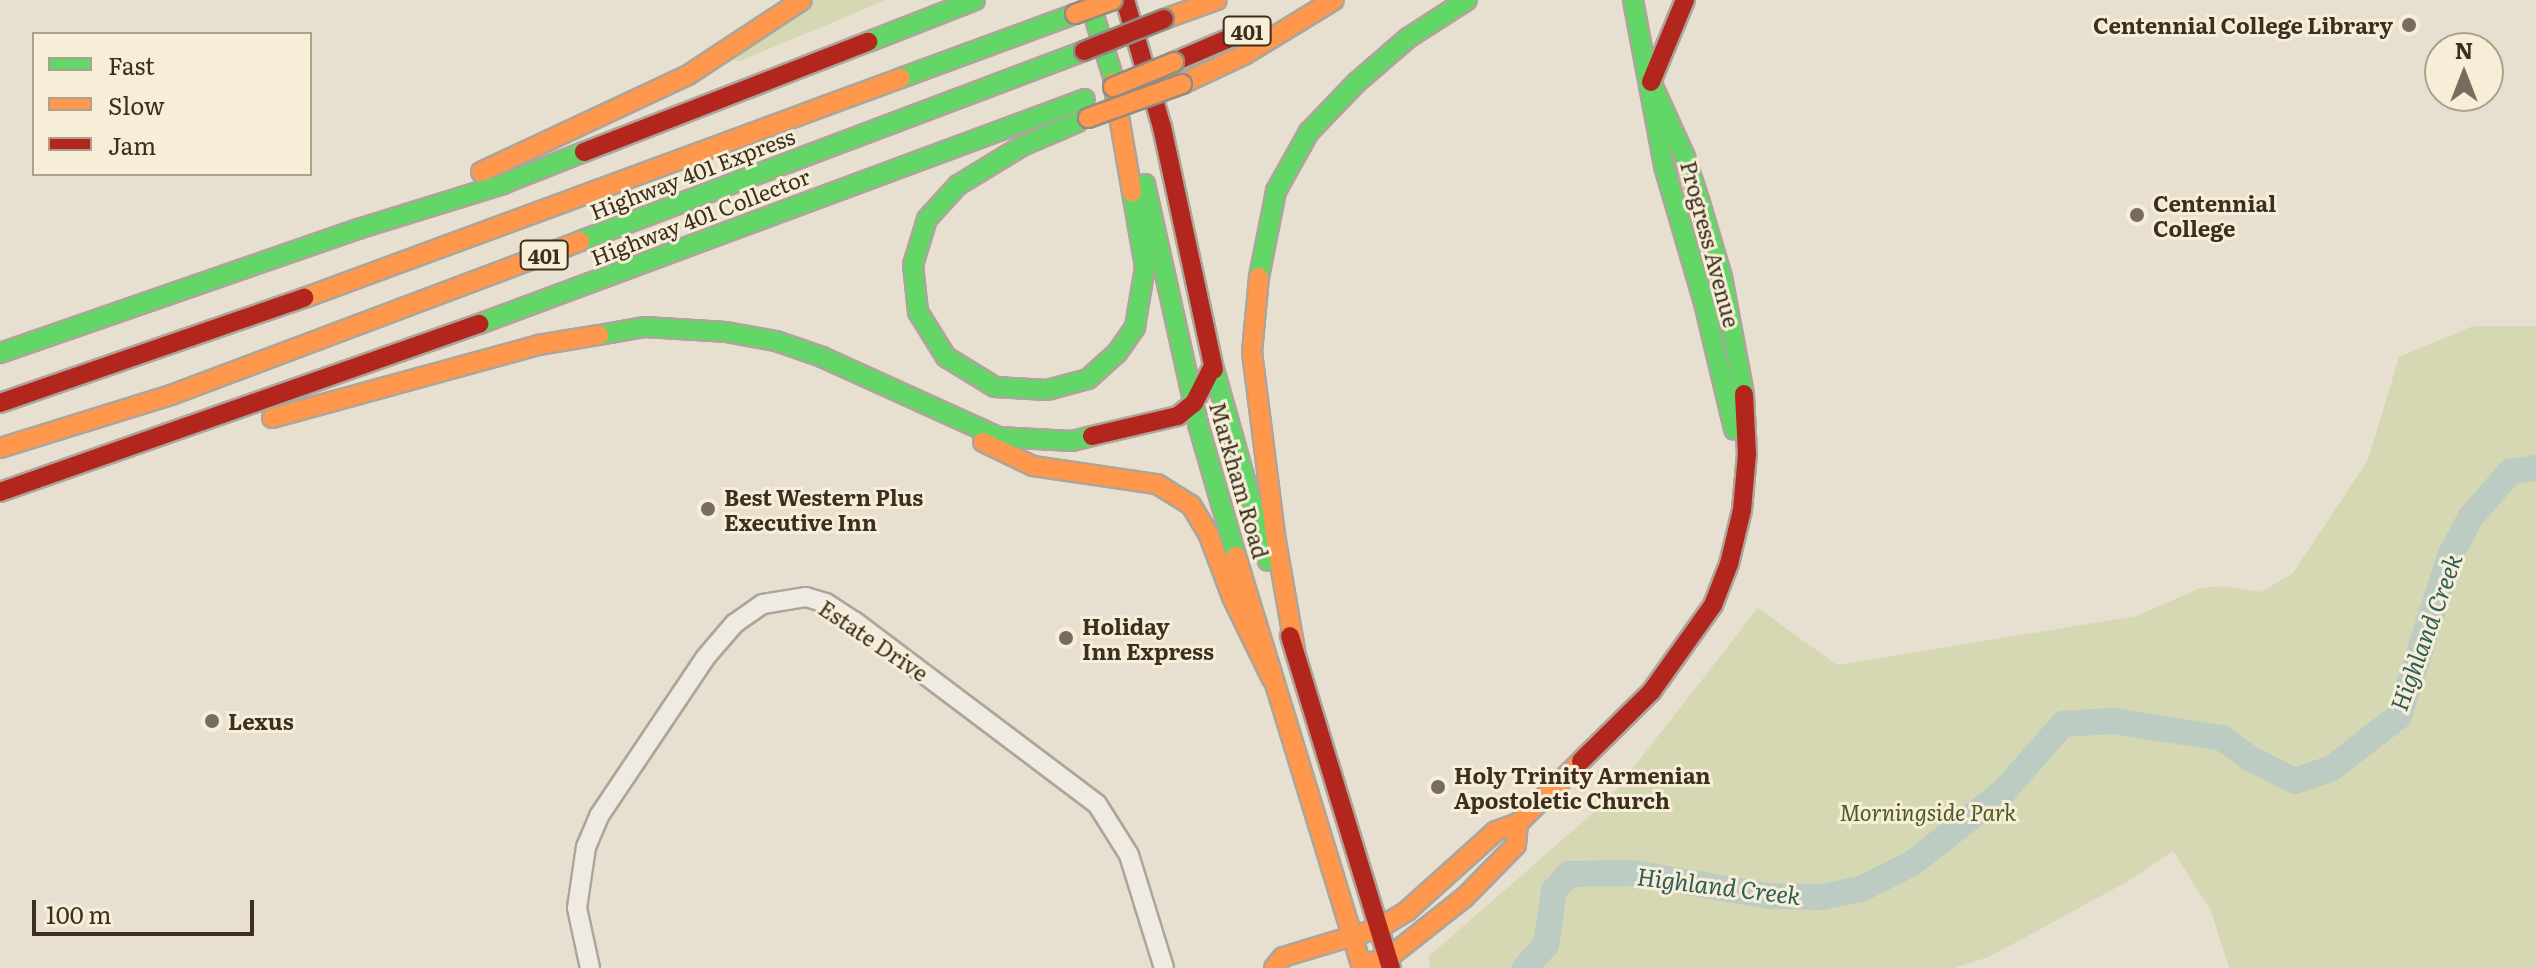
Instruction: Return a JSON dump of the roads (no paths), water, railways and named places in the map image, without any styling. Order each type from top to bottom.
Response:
[{"type":"main road","points":[[358,229],[688,75],[802,0]]},
{"type":"main road","points":[[0,353],[358,229],[503,184],[975,0]]},
{"type":"main road","name":"Markham Road","points":[[1089,0],[1145,182],[1194,403],[1272,679],[1353,937],[1358,967]]},
{"type":"main road","name":"Highway 401 Express","points":[[0,403],[181,343],[1113,0]]},
{"type":"main road","name":"Markham Road","points":[[1125,0],[1162,127],[1213,366],[1389,963]]},
{"type":"main road","name":"Highway 401 Express","points":[[0,448],[171,395],[1217,0]]},
{"type":"main road","name":"Highway 401 Collector","points":[[0,492],[565,294],[1085,99],[1321,0]]},
{"type":"main road","points":[[1111,71],[1121,144],[1145,267],[1135,327],[1117,353],[1088,379],[1047,390],[995,387],[946,357],[918,312],[913,265],[927,219],[958,185],[1022,146],[1088,118],[1182,84],[1244,55],[1334,0]]},
{"type":"main road","points":[[1296,656],[1276,541],[1252,352],[1261,255],[1276,191],[1309,132],[1356,83],[1408,38],[1467,0]]},
{"type":"main road","name":"Progress Avenue","points":[[1633,0],[1651,82],[1664,166],[1741,416]]},
{"type":"main road","points":[[1651,82],[1685,0]]},
{"type":"main road","name":"Progress Avenue","points":[[1274,968],[1283,957],[1379,928],[1407,911],[1496,831],[1518,823],[1651,692],[1705,612],[1713,605],[1729,564],[1742,510],[1743,375],[1722,277],[1685,157],[1651,82]]},
{"type":"main road","points":[[1695,270],[1722,277]]},
{"type":"main road","points":[[206,422],[264,421],[538,345],[645,327],[726,332],[776,341],[822,357],[998,437],[1072,441],[1178,416],[1194,403],[1213,366]]},
{"type":"main road","points":[[912,399],[994,449],[1033,466],[1076,475],[1118,476],[1157,484],[1191,505],[1208,533],[1232,597],[1272,679]]},
{"type":"main road","name":"Progress Avenue","points":[[1358,967],[1389,963],[1465,897],[1516,845],[1518,823]]},
{"type":"street","name":"Estate Drive","points":[[590,968],[577,908],[586,847],[599,816],[705,658],[734,624],[763,604],[806,597],[826,603],[854,621],[1097,804],[1129,855],[1164,968]]},
{"type":"waterway","name":"Highland Creek","points":[[1525,968],[1546,945],[1554,891],[1569,874],[1632,873],[1770,896],[1821,897],[1861,889],[1911,864],[2004,791],[2063,724],[2112,721],[2222,738],[2251,759],[2295,781],[2332,768],[2399,716],[2450,556],[2470,518],[2510,472],[2536,468]]},
{"type":"place","name":"Centennial College Library","points":[[2409,25]]},
{"type":"place","name":"Centennial College","points":[[2137,215]]},
{"type":"place","name":"Best Western Plus Executive Inn","points":[[708,509]]},
{"type":"place","name":"Holiday Inn Express","points":[[1066,638]]},
{"type":"place","name":"Lexus","points":[[212,721]]},
{"type":"place","name":"Holy Trinity Armenian Apostoletic Church","points":[[1438,787]]},
{"type":"park label","name":"Morningside Park","points":[[1928,812]]}]
